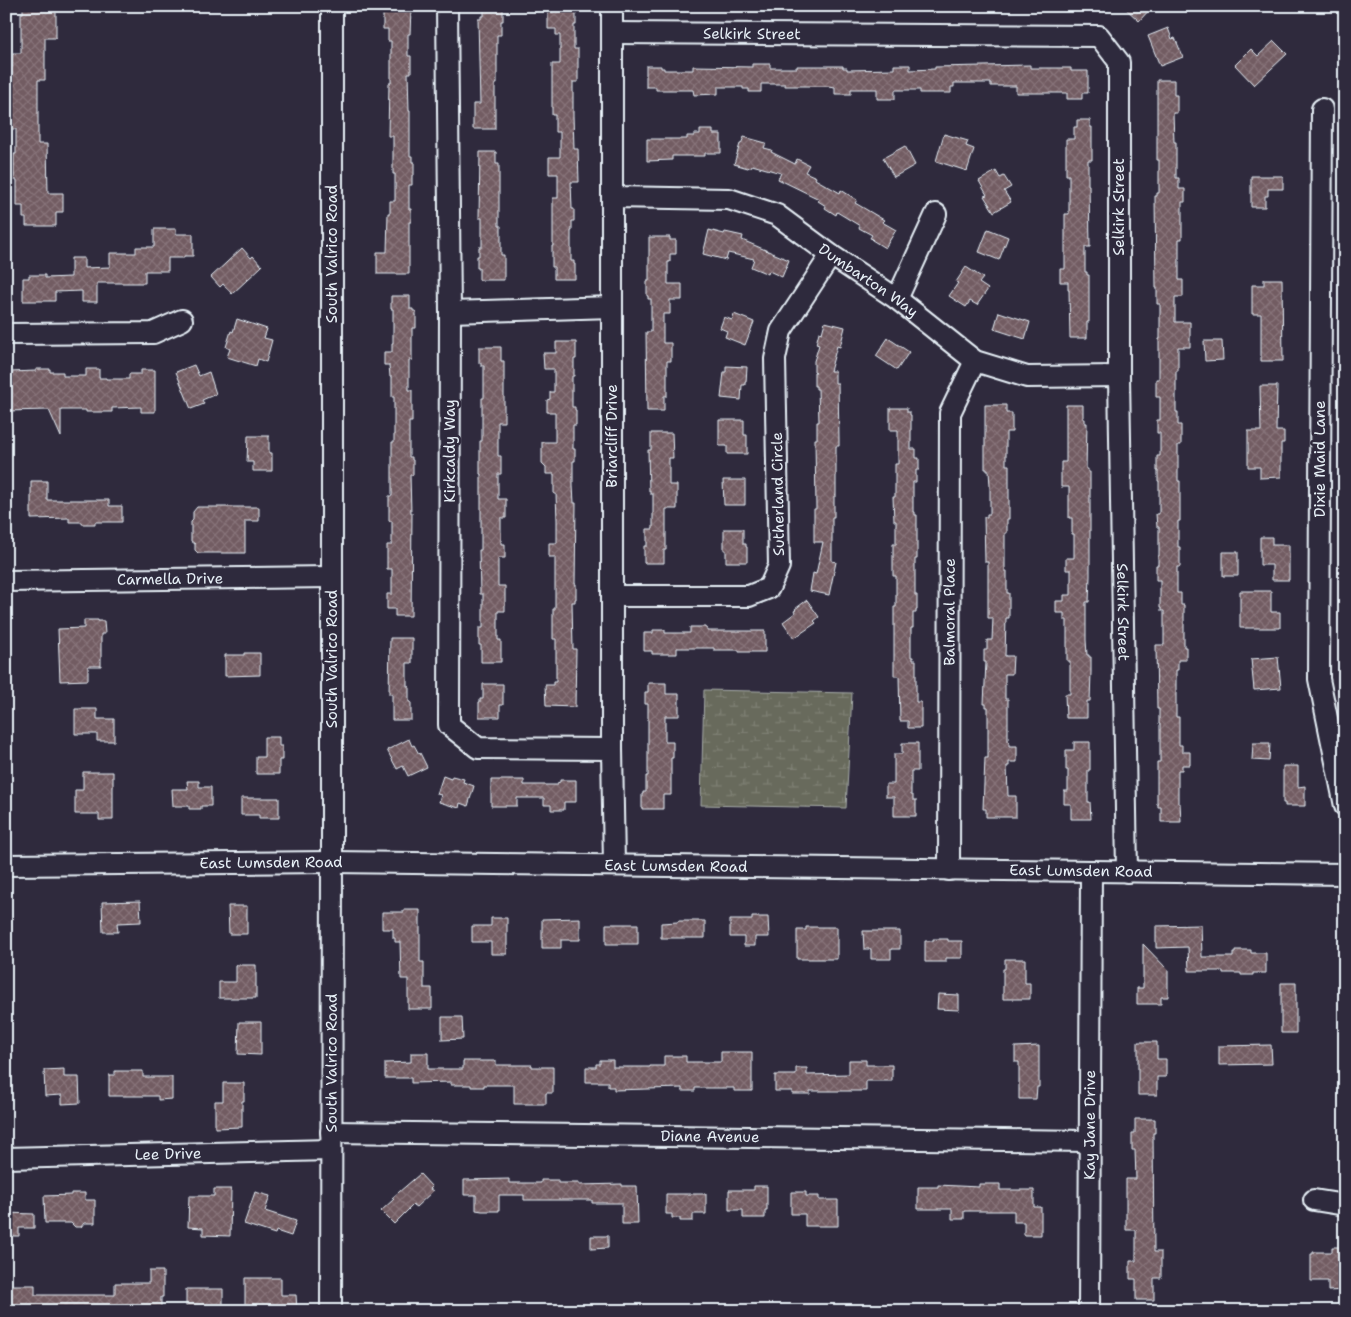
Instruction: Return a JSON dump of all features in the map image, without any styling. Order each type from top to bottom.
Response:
[{"type":"street","name":"South Valrico Road","points":[[331,1311],[332,6]]},
{"type":"street","name":"Kirkcaldy Way","points":[[447,6],[450,312],[449,725],[478,748],[612,749]]},
{"type":"street","name":"Briarcliff Drive","points":[[612,6],[612,749],[614,865]]},
{"type":"street","name":"Selkirk Street","points":[[612,32],[1099,36],[1119,62],[1119,376],[1127,872]]},
{"type":"street","name":"Dixie Maid Lane","points":[[1322,109],[1319,679],[1345,806]]},
{"type":"street","name":"Dumbarton Way","points":[[612,197],[729,199],[776,215],[897,299],[974,361],[1027,377],[1119,376]]},
{"type":"street","points":[[897,299],[936,214]]},
{"type":"street","name":"Sutherland Circle","points":[[612,596],[749,596],[769,588],[779,566],[775,359],[781,331],[831,255]]},
{"type":"street","points":[[450,312],[612,307]]},
{"type":"street","points":[[6,334],[153,333],[182,320]]},
{"type":"street","name":"Balmoral Place","points":[[949,870],[950,413],[974,361]]},
{"type":"street","name":"Carmella Drive","points":[[6,581],[332,577]]},
{"type":"street","name":"East Lumsden Road","points":[[6,865],[332,862],[1345,874]]},
{"type":"street","name":"Kay Jane Drive","points":[[1090,1311],[1091,872]]},
{"type":"street","name":"Diane Avenue","points":[[331,1141],[1089,1141]]},
{"type":"street","name":"Lee Drive","points":[[6,1158],[331,1141]]},
{"type":"street","points":[[1314,1200],[1345,1205]]},
{"type":"green space","points":[[704,690],[852,693],[846,808],[701,805]]},
{"type":"building","points":[[23,6],[56,6],[56,38],[45,38],[45,80],[38,80],[38,144],[47,144],[48,193],[63,193],[63,212],[56,212],[56,226],[26,226],[26,218],[23,218],[23,206],[17,206],[17,180],[14,180],[16,129],[6,129],[6,67],[12,67],[12,53],[21,53],[21,13],[23,13]]},
{"type":"building","points":[[484,6],[503,6],[501,35],[497,35],[495,129],[473,129],[473,104],[480,104],[478,19],[484,16]]},
{"type":"building","points":[[553,6],[574,6],[574,12],[576,12],[574,49],[578,49],[578,82],[573,82],[573,115],[574,149],[578,149],[579,182],[571,182],[574,221],[572,221],[571,231],[571,261],[574,261],[575,264],[575,279],[554,279],[554,267],[552,267],[553,198],[558,198],[558,174],[549,174],[549,157],[560,157],[560,132],[555,132],[555,115],[552,115],[552,64],[560,64],[560,35],[556,35],[556,29],[548,29],[548,12],[553,12]]},
{"type":"building","points":[[1123,6],[1153,6],[1139,21]]},
{"type":"building","points":[[411,9],[408,56],[411,56],[411,73],[408,73],[410,156],[412,156],[412,162],[414,162],[414,175],[412,175],[412,185],[409,185],[411,222],[409,222],[409,274],[377,274],[377,252],[387,252],[388,213],[390,213],[390,201],[395,201],[393,136],[388,136],[391,41],[388,41],[388,29],[383,29],[383,11]]},
{"type":"building","points":[[1168,28],[1172,39],[1175,38],[1183,57],[1160,66],[1148,36]]},
{"type":"building","points":[[1274,41],[1287,54],[1254,85],[1235,65],[1251,49],[1258,56]]},
{"type":"building","points":[[752,64],[770,64],[770,68],[843,66],[847,70],[894,69],[894,65],[910,65],[910,70],[935,69],[935,67],[1030,65],[1030,68],[1071,68],[1071,71],[1088,71],[1088,93],[1082,93],[1082,99],[1067,99],[1067,93],[1016,93],[1016,86],[991,86],[991,83],[954,83],[954,87],[951,87],[951,93],[920,93],[920,90],[895,90],[895,99],[877,99],[877,89],[851,89],[851,94],[835,94],[835,87],[828,86],[761,84],[761,92],[749,92],[749,89],[743,89],[743,87],[718,87],[718,94],[694,95],[693,90],[656,90],[656,87],[646,87],[646,66],[661,66],[664,70],[693,70],[693,66],[752,67]]},
{"type":"building","points":[[1157,80],[1174,80],[1174,95],[1177,95],[1177,113],[1173,113],[1174,142],[1176,142],[1176,178],[1179,178],[1179,189],[1185,189],[1185,202],[1182,202],[1182,239],[1179,239],[1179,280],[1183,280],[1183,297],[1175,297],[1175,322],[1190,322],[1190,347],[1178,347],[1178,371],[1176,371],[1176,412],[1178,412],[1178,425],[1181,425],[1181,445],[1178,445],[1180,521],[1178,521],[1178,547],[1180,547],[1180,567],[1177,567],[1177,593],[1181,593],[1181,605],[1184,605],[1184,647],[1186,647],[1186,660],[1178,660],[1178,670],[1176,670],[1176,717],[1179,717],[1179,745],[1182,745],[1182,752],[1190,752],[1190,765],[1182,765],[1182,770],[1178,770],[1178,803],[1180,803],[1181,822],[1161,822],[1161,807],[1158,807],[1157,804],[1157,762],[1160,762],[1160,724],[1159,709],[1157,709],[1156,645],[1164,645],[1164,611],[1161,611],[1160,608],[1160,580],[1156,580],[1156,565],[1158,565],[1159,556],[1159,527],[1157,527],[1156,514],[1159,514],[1157,456],[1160,456],[1160,433],[1157,433],[1157,420],[1160,420],[1160,397],[1156,397],[1156,379],[1159,379],[1160,339],[1160,304],[1157,304],[1156,288],[1155,196],[1159,193]]},
{"type":"building","points":[[1077,120],[1090,120],[1090,127],[1092,127],[1092,160],[1088,160],[1090,247],[1085,247],[1085,272],[1089,275],[1087,338],[1070,338],[1068,282],[1060,282],[1060,269],[1065,269],[1065,214],[1069,214],[1069,175],[1066,175],[1066,139],[1074,139],[1074,127],[1077,127]]},
{"type":"building","points":[[700,130],[713,130],[713,134],[721,134],[721,153],[705,153],[705,156],[672,156],[672,160],[647,161],[647,139],[687,139],[687,136],[700,134]]},
{"type":"building","points":[[944,134],[968,141],[966,146],[974,149],[967,171],[936,161]]},
{"type":"building","points":[[744,137],[766,143],[764,148],[772,150],[771,152],[795,164],[797,159],[809,165],[805,172],[840,193],[841,190],[857,200],[855,203],[884,220],[882,222],[896,230],[885,248],[872,240],[870,238],[872,235],[859,228],[860,226],[837,212],[836,215],[825,208],[826,206],[818,201],[819,199],[778,179],[781,173],[752,165],[748,168],[734,164]]},
{"type":"building","points":[[905,146],[915,165],[894,177],[883,158]]},
{"type":"building","points":[[480,152],[496,152],[496,164],[499,164],[499,226],[501,226],[501,255],[504,255],[504,280],[479,280],[477,256],[479,256],[479,247],[482,247],[482,218],[479,218]]},
{"type":"building","points":[[996,171],[1000,178],[1004,176],[1011,187],[1004,191],[1011,202],[994,212],[984,196],[987,195],[979,181]]},
{"type":"building","points":[[1251,176],[1283,176],[1283,189],[1268,189],[1268,196],[1265,196],[1265,207],[1251,207]]},
{"type":"building","points":[[154,229],[176,229],[176,234],[193,234],[193,256],[168,258],[168,271],[145,271],[145,283],[97,283],[97,302],[82,302],[82,291],[55,292],[55,301],[23,301],[23,278],[29,278],[29,275],[45,275],[45,278],[71,277],[71,258],[84,258],[84,268],[110,267],[110,253],[136,253],[136,247],[154,247]]},
{"type":"building","points":[[988,229],[1008,237],[999,260],[979,252]]},
{"type":"building","points":[[709,230],[743,236],[742,240],[789,260],[782,277],[769,271],[768,274],[751,267],[754,259],[728,253],[726,260],[703,254]]},
{"type":"building","points":[[649,237],[670,237],[670,240],[676,240],[676,254],[670,254],[670,262],[668,262],[668,284],[682,284],[682,300],[670,300],[670,314],[663,314],[663,343],[671,343],[671,361],[667,361],[667,396],[664,396],[664,411],[647,411],[646,332],[651,332],[651,299],[648,299],[647,296]]},
{"type":"building","points":[[242,248],[262,266],[232,294],[223,284],[220,287],[211,277]]},
{"type":"building","points":[[966,267],[983,278],[979,283],[988,289],[977,305],[970,301],[966,307],[949,296]]},
{"type":"building","points":[[1264,279],[1282,279],[1283,361],[1261,361],[1261,314],[1252,314],[1252,285],[1264,285]]},
{"type":"building","points":[[391,296],[410,296],[410,309],[416,311],[416,328],[412,328],[412,360],[409,360],[409,390],[412,390],[412,422],[409,422],[409,457],[412,457],[413,460],[413,475],[410,475],[412,513],[411,616],[395,616],[395,609],[387,609],[387,594],[392,594],[392,569],[387,569],[387,545],[392,545],[392,521],[389,521],[389,496],[392,496],[394,397],[392,397],[392,377],[390,377],[389,365],[384,365],[384,352],[392,352],[393,309],[391,309]]},
{"type":"building","points":[[999,312],[1030,322],[1025,339],[994,329]]},
{"type":"building","points":[[734,314],[754,322],[745,345],[725,337],[727,331],[720,328],[724,317],[732,320]]},
{"type":"building","points":[[237,319],[267,329],[264,338],[272,340],[266,362],[258,359],[256,366],[227,357],[230,349],[226,347]]},
{"type":"building","points":[[825,322],[845,327],[840,347],[837,346],[830,371],[835,371],[835,383],[838,383],[839,446],[836,446],[836,496],[834,496],[834,517],[832,517],[832,561],[836,562],[829,595],[810,591],[813,573],[816,574],[823,542],[814,542],[814,509],[816,509],[815,439],[817,439],[817,422],[819,422],[818,389],[814,386],[814,372],[816,372],[814,371],[814,361],[819,345],[816,344],[819,332],[822,333]]},
{"type":"building","points":[[888,338],[909,352],[897,370],[876,356]]},
{"type":"building","points":[[1204,341],[1222,341],[1223,360],[1205,361]]},
{"type":"building","points":[[556,342],[576,342],[574,376],[572,376],[572,407],[575,407],[576,410],[576,425],[573,425],[575,461],[573,461],[573,486],[574,503],[576,503],[576,599],[575,602],[572,602],[573,649],[576,649],[575,707],[546,706],[545,685],[553,685],[553,682],[556,682],[556,639],[553,639],[555,557],[549,557],[549,543],[557,543],[557,520],[554,474],[546,474],[546,467],[542,463],[542,442],[555,442],[555,412],[547,412],[547,400],[550,399],[550,392],[554,392],[554,369],[544,369],[543,353],[556,353]]},
{"type":"building","points":[[479,347],[501,347],[501,361],[504,361],[504,422],[498,422],[498,456],[501,456],[501,474],[498,474],[498,499],[506,499],[506,518],[501,518],[501,544],[505,544],[505,558],[498,558],[498,586],[505,586],[505,611],[498,611],[498,640],[501,640],[501,662],[481,662],[481,645],[479,645],[479,628],[483,628],[483,594],[480,594],[479,550],[481,550],[480,441],[482,441],[484,366],[481,366],[481,363],[479,363]]},
{"type":"building","points":[[194,365],[199,376],[209,372],[216,394],[202,400],[204,404],[191,409],[176,372]]},
{"type":"building","points":[[726,366],[747,367],[746,382],[745,385],[742,385],[741,400],[721,398]]},
{"type":"building","points":[[36,369],[50,369],[50,372],[63,372],[63,376],[86,376],[86,369],[99,369],[99,378],[106,379],[129,379],[129,374],[141,374],[141,370],[155,370],[155,412],[141,412],[141,407],[112,408],[112,412],[61,410],[61,437],[49,410],[6,411],[6,382],[11,382],[11,372],[36,371]]},
{"type":"building","points":[[1260,386],[1277,386],[1276,431],[1284,431],[1284,443],[1281,443],[1281,477],[1260,478],[1260,467],[1248,467],[1248,431],[1261,431]]},
{"type":"building","points":[[985,405],[1006,405],[1006,413],[1012,413],[1012,432],[1006,432],[1006,465],[1009,465],[1009,519],[1007,519],[1007,533],[1005,533],[1005,571],[1007,571],[1007,593],[1009,593],[1009,618],[1006,618],[1005,656],[1013,656],[1012,674],[1005,674],[1005,699],[1008,699],[1009,746],[1017,746],[1017,762],[1009,762],[1009,766],[1007,766],[1008,796],[1016,796],[1016,817],[986,817],[986,809],[983,809],[985,758],[988,758],[988,707],[984,704],[986,662],[984,662],[984,650],[987,650],[987,640],[992,640],[993,618],[988,618],[988,562],[985,562],[984,517],[990,514],[990,486],[989,471],[985,469]]},
{"type":"building","points":[[1066,405],[1083,405],[1083,419],[1087,423],[1086,469],[1090,472],[1090,576],[1089,602],[1086,602],[1086,640],[1087,655],[1091,657],[1091,672],[1090,701],[1087,701],[1087,718],[1066,718],[1065,694],[1070,694],[1070,661],[1067,661],[1067,620],[1064,620],[1064,613],[1056,613],[1056,601],[1064,601],[1064,595],[1071,595],[1071,570],[1066,570],[1066,558],[1074,558],[1072,518],[1069,518],[1069,487],[1061,487],[1061,462],[1066,462]]},
{"type":"building","points":[[890,408],[907,408],[907,412],[910,412],[911,449],[916,449],[916,458],[919,458],[916,482],[913,482],[913,512],[917,515],[915,595],[917,595],[917,610],[916,613],[913,613],[913,628],[911,628],[911,657],[913,657],[913,660],[916,660],[916,702],[921,702],[921,728],[908,728],[908,721],[900,721],[899,676],[894,676],[896,576],[893,576],[893,544],[896,544],[896,521],[894,521],[893,497],[895,497],[895,464],[898,464],[898,430],[890,430]]},
{"type":"building","points":[[719,420],[744,420],[744,435],[747,435],[747,454],[727,454],[727,446],[719,446]]},
{"type":"building","points":[[651,433],[672,433],[673,458],[669,458],[669,485],[677,485],[677,509],[666,509],[666,550],[664,550],[664,563],[644,563],[647,529],[653,529],[653,494],[650,494],[649,491],[648,450],[651,450]]},
{"type":"building","points":[[248,436],[269,436],[269,453],[272,453],[272,471],[253,471],[253,462],[247,462]]},
{"type":"building","points":[[723,480],[745,480],[745,505],[724,505]]},
{"type":"building","points":[[31,481],[47,481],[47,500],[109,500],[109,506],[122,506],[122,522],[82,524],[82,522],[69,522],[69,518],[31,519]]},
{"type":"building","points":[[197,507],[259,507],[259,521],[245,521],[245,553],[198,553],[195,550],[195,544],[191,541],[191,522],[193,520],[193,512]]},
{"type":"building","points":[[724,529],[743,529],[743,544],[746,544],[747,547],[747,562],[726,562]]},
{"type":"building","points":[[1260,537],[1272,537],[1272,545],[1289,545],[1289,580],[1272,580],[1272,565],[1260,565]]},
{"type":"building","points":[[1223,552],[1238,552],[1238,576],[1223,576]]},
{"type":"building","points":[[1240,591],[1271,591],[1271,612],[1280,612],[1280,628],[1240,628]]},
{"type":"building","points":[[807,600],[819,617],[814,621],[816,623],[794,638],[783,622]]},
{"type":"building","points":[[84,620],[104,621],[105,634],[101,634],[101,666],[88,666],[88,680],[60,681],[58,629],[84,628]]},
{"type":"building","points":[[690,627],[705,627],[707,631],[765,631],[765,652],[739,652],[739,650],[714,650],[714,648],[677,648],[677,654],[652,654],[652,651],[644,651],[644,633],[653,633],[653,630],[665,630],[665,633],[690,633]]},
{"type":"building","points":[[390,638],[412,638],[412,663],[407,663],[407,686],[409,686],[409,702],[411,702],[411,720],[392,720],[392,694],[389,694]]},
{"type":"building","points":[[244,653],[260,653],[260,675],[225,676],[225,655],[244,655]]},
{"type":"building","points":[[1278,657],[1281,688],[1254,690],[1251,659]]},
{"type":"building","points":[[648,683],[666,683],[666,694],[679,694],[679,716],[665,716],[665,742],[673,742],[673,758],[671,758],[671,795],[663,795],[663,809],[642,809],[642,794],[646,792],[646,776],[648,776],[648,704],[645,704],[645,692],[648,692]]},
{"type":"building","points":[[483,684],[503,684],[503,705],[500,705],[500,717],[479,717],[479,702],[480,699],[483,699]]},
{"type":"building","points":[[75,709],[97,709],[97,719],[114,719],[114,741],[97,741],[97,734],[75,734]]},
{"type":"building","points":[[264,737],[279,737],[279,746],[282,746],[282,760],[279,760],[279,774],[256,774],[256,757],[264,757]]},
{"type":"building","points":[[409,739],[412,746],[414,745],[420,753],[427,767],[408,776],[403,766],[397,769],[387,750]]},
{"type":"building","points":[[1074,742],[1090,742],[1088,802],[1090,802],[1091,819],[1071,819],[1071,804],[1064,804],[1064,791],[1068,791],[1066,750],[1074,750]]},
{"type":"building","points":[[902,743],[918,743],[918,771],[911,771],[911,795],[913,795],[913,800],[916,800],[916,816],[894,816],[894,797],[886,797],[886,784],[894,784],[894,754],[902,754]]},
{"type":"building","points":[[1253,743],[1270,743],[1269,761],[1252,760]]},
{"type":"building","points":[[1283,766],[1298,766],[1298,787],[1305,786],[1305,806],[1285,806],[1285,803],[1283,803]]},
{"type":"building","points":[[83,772],[113,772],[113,820],[99,820],[99,814],[75,814],[75,790],[83,790]]},
{"type":"building","points":[[443,776],[451,779],[452,776],[464,779],[463,782],[474,786],[468,806],[460,803],[459,808],[439,802],[441,795],[437,794]]},
{"type":"building","points":[[491,780],[524,780],[524,785],[557,785],[560,780],[576,780],[576,802],[564,802],[564,810],[551,810],[551,805],[544,805],[544,798],[517,798],[517,806],[491,806]]},
{"type":"building","points":[[187,781],[199,781],[199,787],[211,787],[211,806],[201,806],[201,809],[189,809],[189,806],[173,806],[172,789],[188,789]]},
{"type":"building","points":[[241,798],[279,798],[279,818],[259,818],[259,815],[241,815]]},
{"type":"building","points":[[140,901],[141,922],[117,923],[118,932],[103,932],[102,902]]},
{"type":"building","points":[[228,906],[247,906],[247,934],[229,934]]},
{"type":"building","points":[[404,910],[420,910],[420,962],[424,962],[424,988],[432,988],[432,1009],[408,1009],[408,979],[401,979],[400,942],[395,942],[393,929],[382,929],[382,912],[404,912]]},
{"type":"building","points":[[752,917],[768,917],[769,937],[755,937],[755,946],[744,946],[744,937],[730,937],[730,920],[752,920]]},
{"type":"building","points":[[491,918],[507,918],[507,954],[491,954],[491,942],[472,942],[472,926],[491,926]]},
{"type":"building","points":[[580,918],[580,940],[561,940],[561,948],[542,948],[542,919]]},
{"type":"building","points":[[705,921],[705,938],[661,938],[661,923]]},
{"type":"building","points":[[606,924],[638,924],[638,944],[606,944]]},
{"type":"building","points":[[1201,925],[1202,957],[1233,957],[1235,950],[1251,950],[1251,953],[1266,953],[1266,973],[1241,975],[1241,973],[1223,973],[1223,971],[1189,971],[1188,947],[1156,948],[1156,926]]},
{"type":"building","points":[[806,927],[837,927],[837,959],[797,959],[797,930],[806,930]]},
{"type":"building","points":[[863,931],[900,931],[900,949],[891,949],[891,959],[871,959],[871,949],[864,949]]},
{"type":"building","points":[[933,939],[962,941],[962,958],[946,958],[946,962],[925,962],[925,941],[933,941]]},
{"type":"building","points":[[1143,944],[1168,970],[1168,997],[1161,997],[1161,1004],[1137,1004],[1137,988],[1143,988]]},
{"type":"building","points":[[1005,959],[1025,959],[1025,983],[1030,983],[1030,999],[1003,999]]},
{"type":"building","points":[[236,965],[256,965],[256,998],[219,998],[219,982],[236,982]]},
{"type":"building","points":[[1281,983],[1296,983],[1296,1033],[1281,1033]]},
{"type":"building","points":[[938,994],[959,995],[959,1010],[937,1009]]},
{"type":"building","points":[[442,1017],[462,1017],[463,1039],[442,1040]]},
{"type":"building","points":[[239,1022],[261,1022],[261,1055],[238,1054]]},
{"type":"building","points":[[1138,1042],[1157,1042],[1157,1059],[1166,1059],[1166,1077],[1157,1077],[1157,1095],[1138,1095]]},
{"type":"building","points":[[1271,1045],[1272,1064],[1219,1065],[1219,1046]]},
{"type":"building","points":[[1039,1046],[1039,1087],[1037,1087],[1036,1099],[1019,1099],[1019,1062],[1015,1062],[1015,1047]]},
{"type":"building","points":[[721,1052],[752,1052],[752,1091],[734,1091],[734,1088],[695,1088],[695,1091],[682,1091],[682,1088],[614,1090],[614,1087],[608,1087],[608,1082],[586,1082],[586,1067],[596,1067],[596,1064],[600,1064],[600,1060],[613,1060],[613,1067],[650,1067],[664,1066],[664,1056],[686,1056],[686,1062],[721,1062]]},
{"type":"building","points":[[411,1053],[428,1053],[428,1069],[463,1069],[463,1061],[496,1061],[496,1065],[553,1067],[553,1093],[546,1093],[546,1104],[514,1104],[514,1085],[471,1087],[471,1085],[451,1085],[451,1082],[411,1083],[411,1078],[385,1078],[385,1063],[411,1062]]},
{"type":"building","points":[[849,1060],[866,1060],[866,1065],[892,1065],[892,1081],[866,1081],[866,1091],[810,1091],[810,1094],[792,1094],[792,1091],[775,1091],[775,1075],[796,1075],[796,1068],[807,1068],[807,1075],[849,1074]]},
{"type":"building","points":[[64,1069],[64,1077],[79,1077],[80,1103],[62,1104],[62,1095],[45,1096],[44,1070]]},
{"type":"building","points":[[115,1071],[143,1071],[143,1077],[172,1077],[172,1099],[158,1100],[158,1096],[109,1096],[109,1075],[115,1075]]},
{"type":"building","points":[[223,1083],[244,1083],[242,1127],[215,1128],[215,1101],[223,1101]]},
{"type":"building","points":[[1135,1119],[1155,1119],[1155,1133],[1153,1133],[1154,1252],[1161,1252],[1161,1278],[1154,1278],[1154,1300],[1136,1300],[1136,1279],[1130,1279],[1130,1261],[1136,1261],[1136,1230],[1126,1230],[1126,1179],[1136,1179],[1135,1150],[1132,1150],[1132,1133],[1135,1133]]},
{"type":"building","points":[[420,1174],[432,1187],[430,1189],[433,1191],[416,1207],[413,1205],[394,1224],[381,1211],[394,1199],[392,1198]]},
{"type":"building","points":[[509,1179],[509,1183],[541,1183],[541,1180],[558,1180],[558,1183],[579,1183],[579,1185],[622,1184],[622,1186],[637,1186],[638,1224],[622,1224],[622,1203],[592,1203],[592,1200],[524,1200],[524,1195],[499,1195],[499,1211],[482,1211],[476,1210],[476,1195],[464,1195],[464,1180]]},
{"type":"building","points":[[979,1184],[1000,1184],[1000,1190],[1034,1190],[1034,1207],[1041,1207],[1041,1235],[1024,1235],[1024,1222],[1014,1222],[1014,1211],[964,1211],[964,1219],[952,1219],[952,1209],[918,1209],[918,1187],[938,1187],[938,1185],[979,1187]]},
{"type":"building","points":[[754,1186],[767,1186],[765,1218],[743,1218],[743,1210],[729,1210],[729,1190],[754,1190]]},
{"type":"building","points":[[214,1189],[231,1189],[230,1236],[203,1235],[203,1228],[188,1227],[189,1196],[214,1196]]},
{"type":"building","points":[[255,1192],[270,1196],[265,1211],[296,1221],[291,1236],[276,1231],[275,1234],[244,1224]]},
{"type":"building","points":[[791,1192],[806,1192],[806,1196],[819,1196],[819,1200],[838,1200],[838,1226],[805,1226],[805,1214],[791,1214]]},
{"type":"building","points":[[71,1193],[85,1193],[85,1200],[95,1200],[95,1223],[84,1223],[81,1227],[75,1227],[71,1223],[45,1223],[44,1196],[71,1195]]},
{"type":"building","points":[[666,1194],[706,1194],[706,1214],[693,1214],[693,1221],[680,1221],[680,1218],[672,1218],[672,1214],[666,1214]]},
{"type":"building","points":[[6,1213],[34,1214],[34,1228],[19,1228],[19,1236],[6,1236]]},
{"type":"building","points":[[591,1236],[608,1236],[608,1248],[591,1249]]},
{"type":"building","points":[[1332,1247],[1345,1247],[1345,1290],[1328,1291],[1328,1281],[1311,1281],[1311,1254],[1313,1252],[1332,1252]]},
{"type":"building","points":[[149,1271],[163,1271],[161,1309],[133,1309],[133,1311],[6,1310],[6,1285],[35,1285],[35,1295],[115,1295],[115,1283],[149,1283]]},
{"type":"building","points":[[245,1278],[281,1278],[281,1295],[296,1295],[297,1311],[279,1311],[279,1306],[245,1306]]},
{"type":"building","points":[[186,1289],[223,1289],[223,1309],[195,1309],[195,1307],[186,1307]]}]
